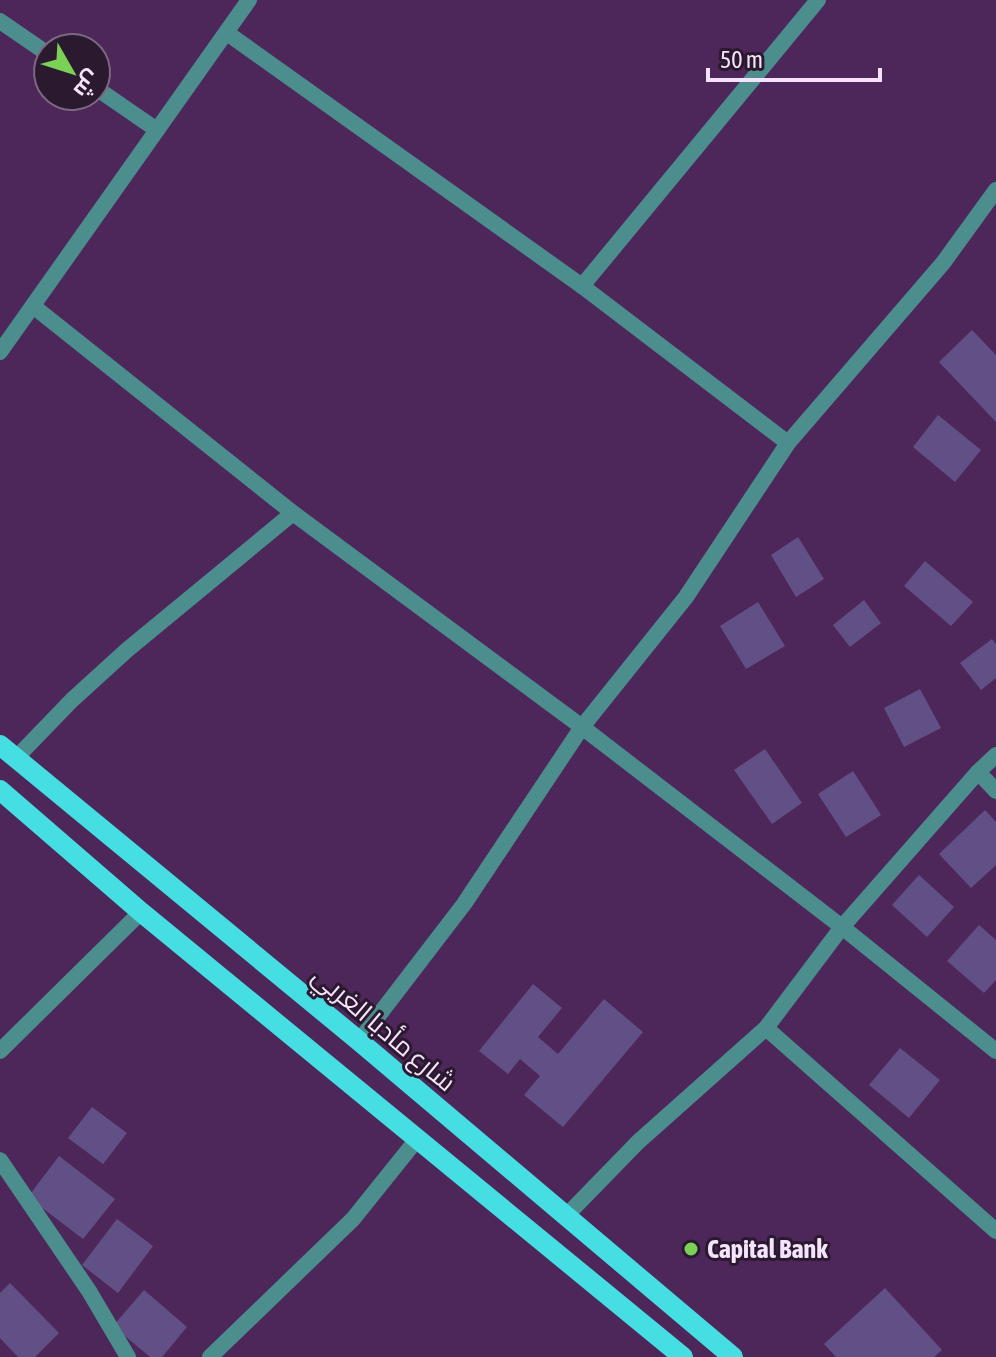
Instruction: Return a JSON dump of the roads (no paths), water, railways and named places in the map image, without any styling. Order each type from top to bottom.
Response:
[{"type":"main road","name":"شارع مأدبا الغربي","points":[[8,751],[359,1041],[733,1357]]},
{"type":"main road","points":[[0,790],[141,912],[683,1357]]},
{"type":"street","points":[[0,352],[249,0]]},
{"type":"street","points":[[582,286],[818,0]]},
{"type":"street","points":[[0,21],[32,43]]},
{"type":"street","points":[[227,33],[582,286],[788,443]]},
{"type":"street","points":[[112,99],[157,130]]},
{"type":"street","points":[[359,1041],[464,904],[582,727],[686,597],[788,443],[943,263],[996,190]]},
{"type":"street","points":[[33,306],[293,513],[582,727],[842,927],[996,1051]]},
{"type":"street","points":[[8,751],[293,513]]},
{"type":"street","points":[[566,1216],[638,1142],[766,1028],[842,927],[996,755]]},
{"type":"street","points":[[978,772],[996,791]]},
{"type":"street","points":[[0,1051],[141,912]]},
{"type":"street","points":[[766,1028],[996,1231]]},
{"type":"street","points":[[210,1357],[353,1219],[418,1138]]},
{"type":"street","points":[[0,1160],[89,1291],[128,1357]]},
{"type":"place","name":"Capital Bank","points":[[691,1249]]}]
